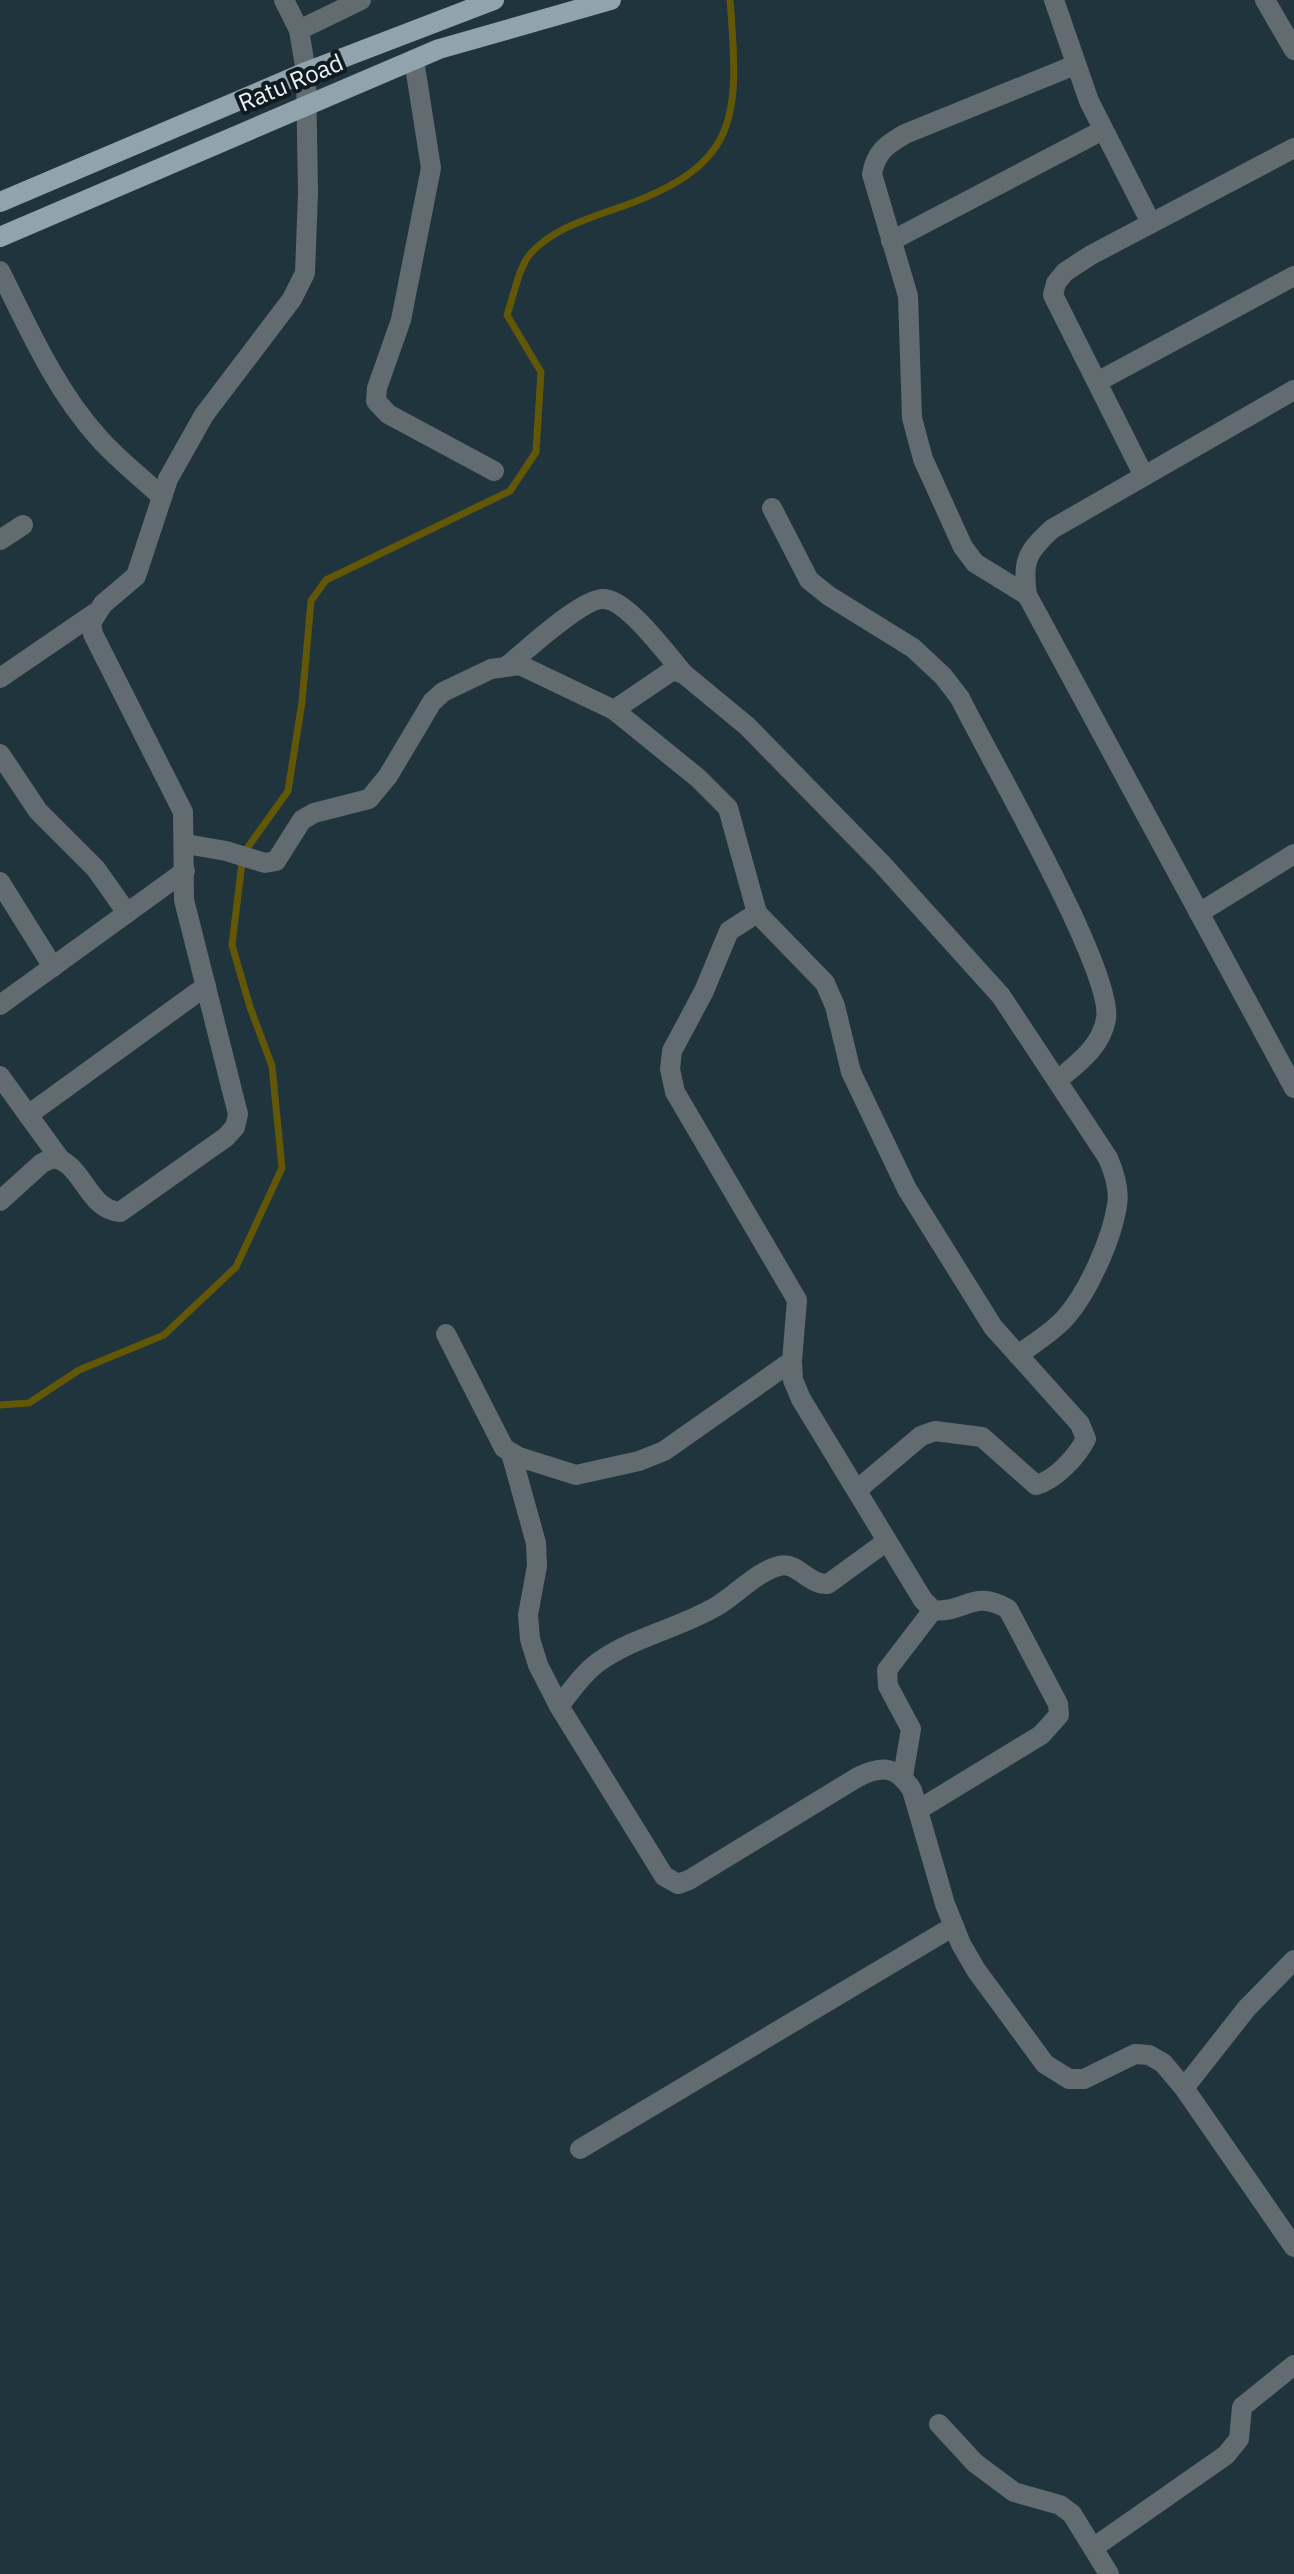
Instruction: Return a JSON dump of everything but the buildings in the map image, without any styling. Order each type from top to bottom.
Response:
[{"type":"main road","name":"Ratu Road","points":[[0,202],[306,72],[494,0]]},
{"type":"main road","name":"Ratu Road","points":[[0,237],[414,60],[611,0]]},
{"type":"street","points":[[0,678],[95,613],[136,576],[147,553],[162,497],[204,415],[292,299],[305,273],[306,72],[299,30],[284,0]]},
{"type":"street","points":[[299,30],[361,0]]},
{"type":"street","points":[[1054,0],[1075,65],[1103,130],[1151,223]]},
{"type":"street","points":[[1265,0],[1294,50]]},
{"type":"street","points":[[414,60],[431,168],[401,320],[377,388],[376,401],[388,414],[494,471]]},
{"type":"street","points":[[1027,595],[975,563],[963,547],[923,459],[912,418],[908,296],[872,174],[875,157],[885,145],[905,134],[1075,65]]},
{"type":"street","points":[[891,241],[1103,130]]},
{"type":"street","points":[[1144,476],[1053,295],[1056,283],[1065,272],[1091,255],[1294,148]]},
{"type":"street","points":[[0,271],[55,380],[100,440],[162,497]]},
{"type":"street","points":[[1097,382],[1294,276]]},
{"type":"street","points":[[1294,390],[1052,529],[1030,550],[1024,574],[1027,595],[1294,1088]]},
{"type":"street","points":[[772,508],[809,580],[852,612],[913,648],[943,676],[960,698],[1087,945],[1104,989],[1107,1016],[1101,1036],[1089,1053],[1058,1080]]},
{"type":"street","points":[[0,540],[23,525]]},
{"type":"street","points":[[186,844],[226,851],[249,860],[276,861],[302,820],[314,813],[369,799],[388,776],[432,702],[443,692],[508,665],[580,609],[603,599],[615,602],[637,621],[684,674],[747,726],[882,864],[1001,996],[1108,1158],[1116,1178],[1118,1204],[1095,1269],[1078,1303],[1064,1320],[1018,1355]]},
{"type":"street","points":[[0,1076],[60,1159],[102,1206],[120,1212],[162,1185],[235,1127],[238,1114],[184,900],[185,820],[178,800],[93,634],[91,623],[95,613]]},
{"type":"street","points":[[508,665],[537,671],[614,710],[698,778],[728,808],[757,913],[825,983],[835,1006],[851,1072],[907,1189],[993,1327],[1080,1424],[1086,1439],[1080,1451],[1046,1482],[1036,1485],[982,1437],[935,1431],[921,1436],[857,1490]]},
{"type":"street","points":[[614,710],[673,670],[684,674]]},
{"type":"street","points":[[0,754],[38,811],[96,869],[127,913]]},
{"type":"street","points":[[1199,913],[1294,854]]},
{"type":"street","points":[[0,1005],[185,871]]},
{"type":"street","points":[[0,882],[53,967]]},
{"type":"street","points":[[757,913],[729,931],[704,991],[672,1051],[670,1069],[675,1092],[698,1136],[797,1300],[793,1380],[801,1399],[887,1541],[933,1610],[944,1612],[970,1600],[984,1599],[1008,1609],[1058,1704],[1059,1715],[1041,1735],[918,1810]]},
{"type":"street","points":[[28,1115],[206,986]]},
{"type":"street","points":[[0,1201],[42,1163],[60,1159]]},
{"type":"street","points":[[446,1334],[499,1442],[511,1453],[576,1475],[639,1461],[664,1451],[792,1361]]},
{"type":"street","points":[[511,1453],[536,1543],[537,1566],[528,1615],[530,1639],[559,1706],[664,1876],[678,1884],[689,1880],[878,1767],[903,1776]]},
{"type":"street","points":[[559,1706],[597,1662],[700,1615],[767,1571],[781,1565],[791,1566],[816,1584],[828,1584],[887,1541]]},
{"type":"street","points":[[933,1610],[887,1670],[888,1686],[911,1729],[903,1776],[918,1810],[954,1926],[976,1970],[1045,2064],[1057,2074],[1084,2079],[1135,2054],[1149,2055],[1163,2063],[1184,2088],[1294,2247]]},
{"type":"street","points":[[580,2149],[954,1926]]},
{"type":"street","points":[[1184,2088],[1247,2008],[1294,1960]]},
{"type":"street","points":[[1093,2548],[1226,2455],[1239,2439],[1242,2407],[1294,2365]]},
{"type":"street","points":[[939,2424],[975,2463],[1014,2492],[1060,2505],[1072,2514],[1109,2574]]},
{"type":"waterway","points":[[0,1405],[29,1403],[79,1370],[164,1335],[236,1267],[282,1168],[272,1066],[232,945],[243,854],[288,791],[302,702],[311,601],[326,580],[510,491],[536,452],[541,372],[507,315],[523,266],[539,245],[558,232],[654,194],[685,176],[708,157],[722,135],[731,109],[734,79],[730,0]]}]
